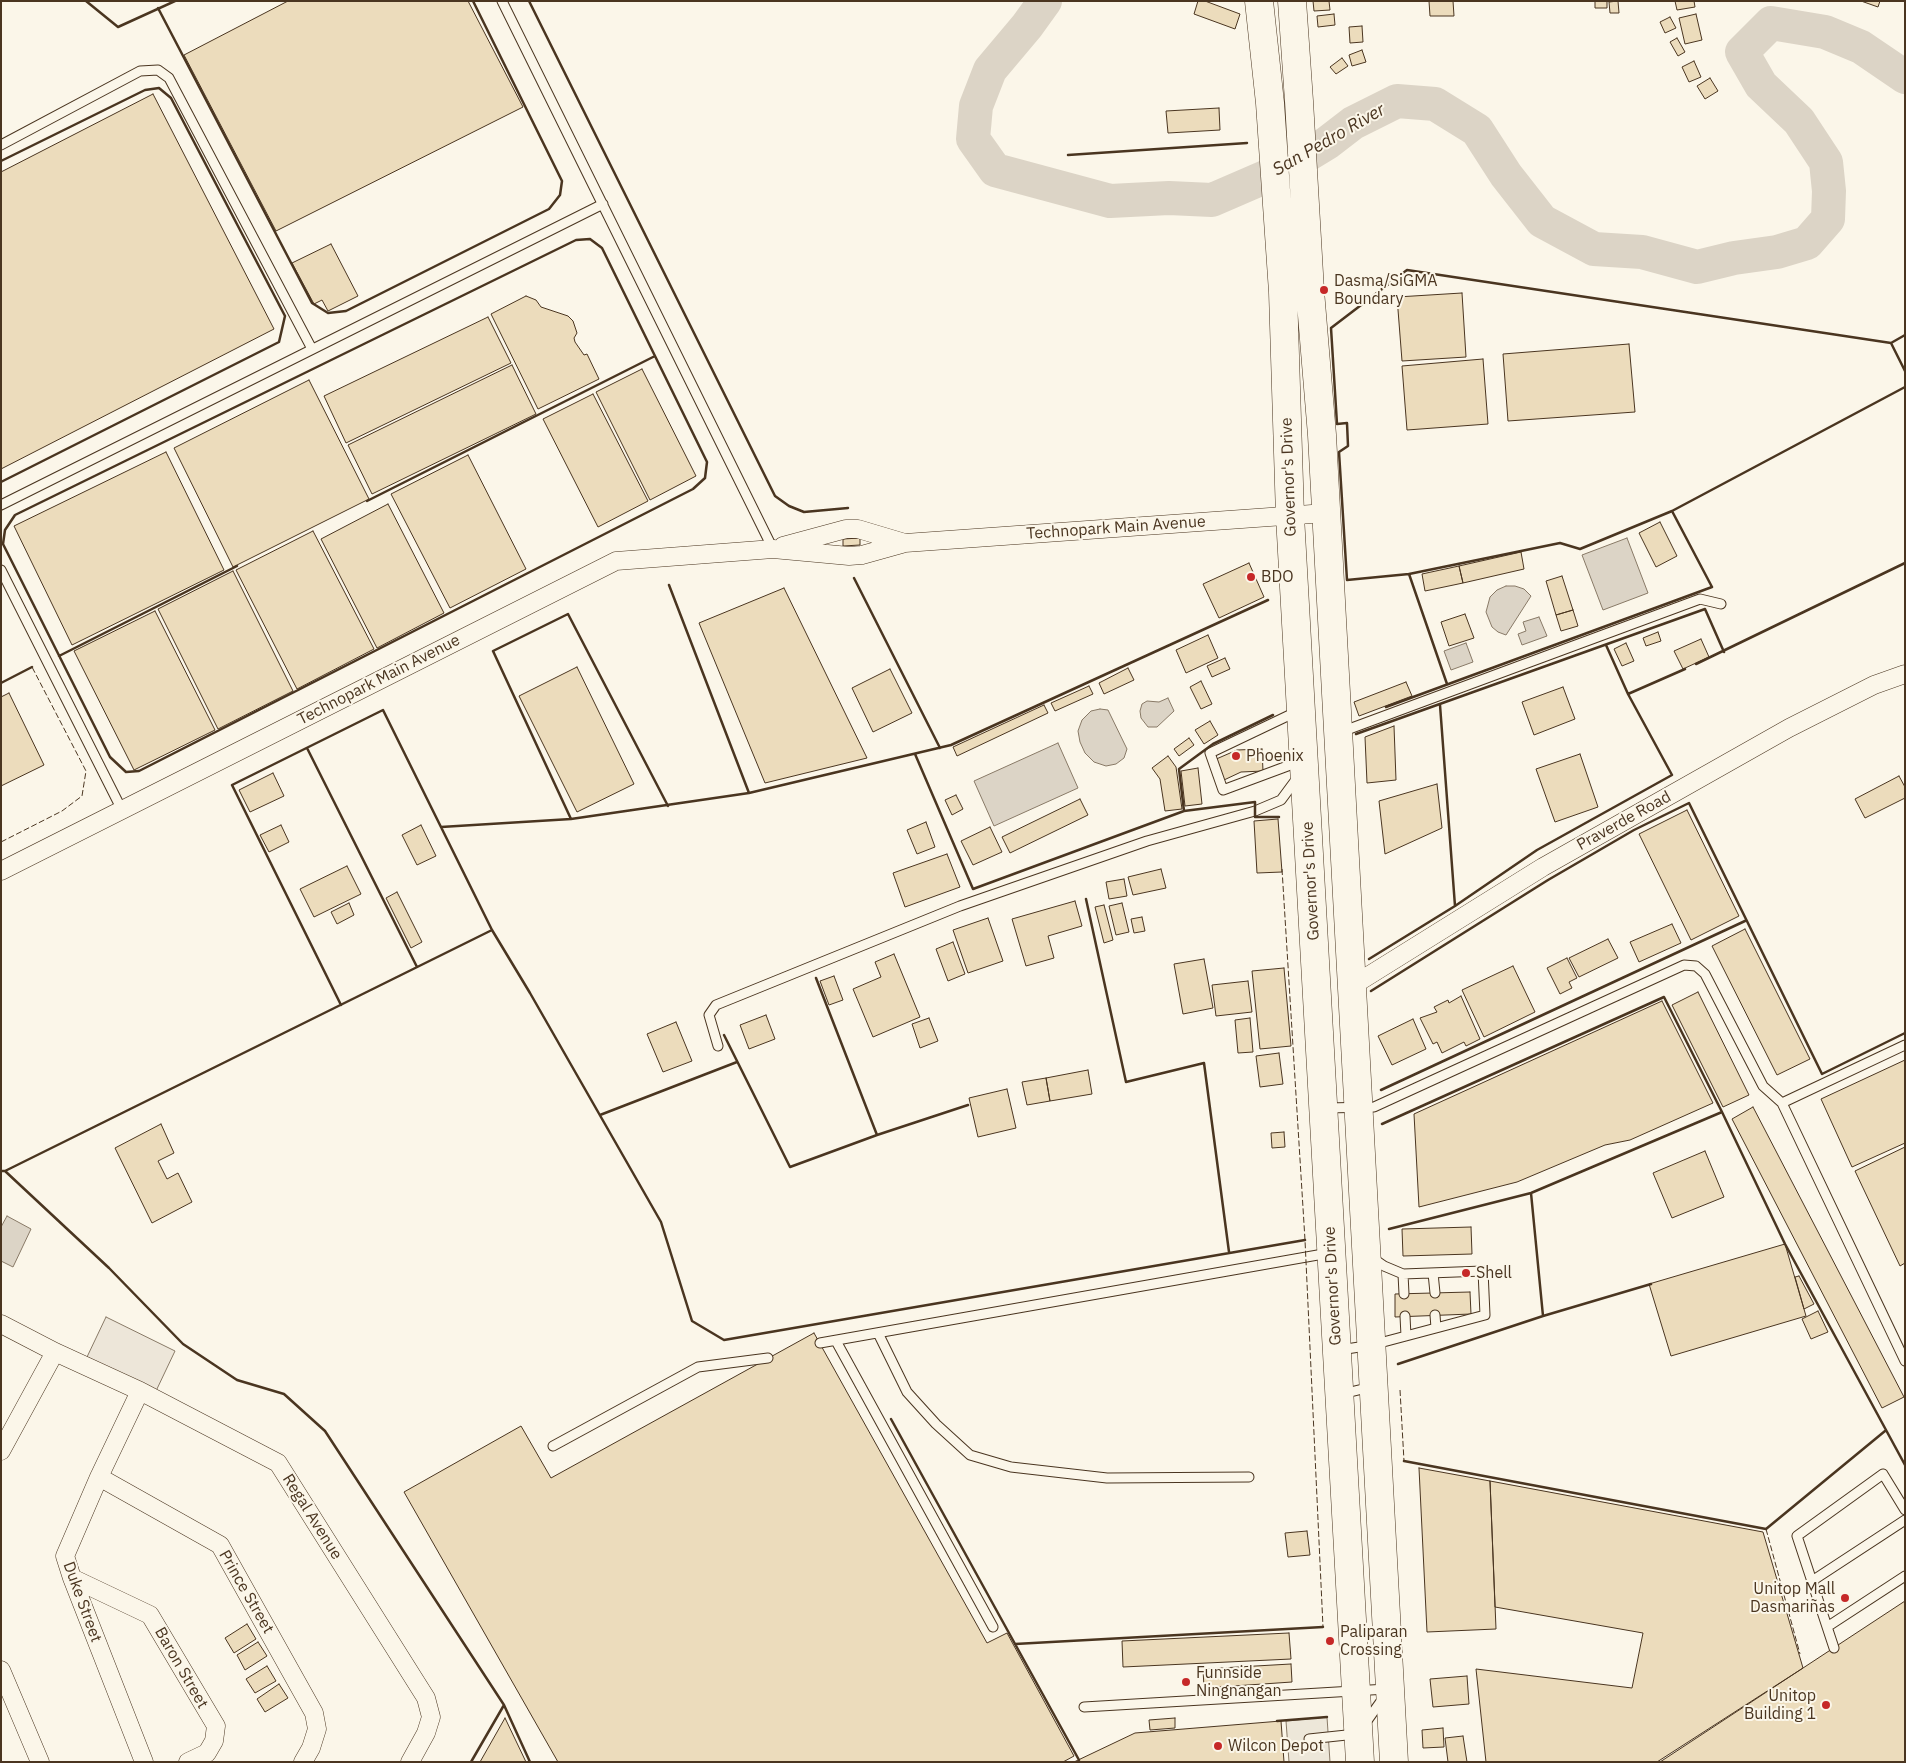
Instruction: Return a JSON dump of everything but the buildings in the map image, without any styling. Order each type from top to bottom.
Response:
[{"type":"highway","name":"Governor's Drive","points":[[1259,1],[1270,103],[1283,292],[1290,516],[1360,1762]]},
{"type":"highway","points":[[1292,1],[1300,101],[1310,291],[1320,394],[1394,1762]]},
{"type":"street","name":"Technopark Main Avenue","points":[[1,871],[616,561],[773,549],[849,556],[862,555],[905,543],[1326,513]]},
{"type":"street","name":"Technopark Main Avenue","points":[[773,549],[846,529],[858,529],[905,543]]},
{"type":"street","name":"Praverde Road","points":[[1352,986],[1544,867],[1789,728],[1874,685],[1905,674]]},
{"type":"street","name":"Regal Avenue","points":[[1,1324],[55,1352],[140,1391],[278,1463],[426,1698],[431,1717],[426,1733],[410,1762]]},
{"type":"street","points":[[1,1451],[55,1352]]},
{"type":"street","name":"Duke Street","points":[[140,1391],[98,1477],[65,1556],[144,1762]]},
{"type":"street","name":"Prince Street","points":[[98,1477],[220,1545],[314,1713],[317,1729],[311,1748],[302,1762]]},
{"type":"street","name":"Baron Street","points":[[72,1578],[150,1615],[216,1726],[214,1740],[207,1753],[188,1762]]},
{"type":"street","points":[[1,1670],[40,1762]]},
{"type":"lane","points":[[502,1],[773,549]]},
{"type":"lane","points":[[1,145],[140,72],[158,70],[169,78],[312,349]]},
{"type":"lane","points":[[1,505],[603,204]]},
{"type":"lane","points":[[1,570],[122,810]]},
{"type":"lane","points":[[1338,732],[1700,599],[1721,604]]},
{"type":"lane","points":[[1301,710],[1210,753],[1223,790],[1304,765]]},
{"type":"lane","points":[[718,1046],[709,1015],[716,1005],[960,906],[1147,841],[1255,811],[1281,800],[1304,765]]},
{"type":"lane","points":[[1323,1108],[1374,1107],[1684,965],[1696,966],[1705,974],[1763,1086],[1782,1104],[1905,1361]]},
{"type":"lane","points":[[1782,1104],[1905,1045]]},
{"type":"lane","points":[[820,1343],[1332,1253]]},
{"type":"lane","points":[[1337,1350],[1372,1345],[1485,1315],[1482,1271],[1404,1274],[1384,1266],[1367,1254]]},
{"type":"lane","points":[[1434,1273],[1434,1293]]},
{"type":"lane","points":[[1404,1274],[1404,1294]]},
{"type":"lane","points":[[1435,1315],[1436,1328]]},
{"type":"lane","points":[[1405,1316],[1406,1336]]},
{"type":"lane","points":[[878,1333],[907,1392],[936,1424],[970,1455],[1012,1467],[1107,1478],[1249,1477]]},
{"type":"lane","points":[[836,1341],[993,1627]]},
{"type":"lane","points":[[553,1446],[698,1367],[768,1358]]},
{"type":"lane","points":[[1340,1394],[1374,1386]]},
{"type":"lane","points":[[1834,1648],[1797,1536],[1883,1474],[1905,1510]]},
{"type":"lane","points":[[1812,1581],[1905,1520]]},
{"type":"lane","points":[[1827,1627],[1905,1576]]},
{"type":"lane","points":[[1084,1707],[1390,1688]]},
{"type":"lane","points":[[1309,1739],[1359,1734],[1390,1688]]},
{"type":"shaded area","points":[[1627,538],[1648,593],[1603,610],[1582,555]]},
{"type":"shaded area","points":[[1506,586],[1524,589],[1531,596],[1506,635],[1492,627],[1486,612],[1490,597],[1497,590]]},
{"type":"shaded area","points":[[1539,617],[1547,636],[1522,645],[1518,634],[1526,631],[1523,622]]},
{"type":"shaded area","points":[[1466,643],[1473,662],[1451,670],[1444,651]]},
{"type":"shaded area","points":[[1168,698],[1174,711],[1157,727],[1148,727],[1141,718],[1142,704],[1147,701],[1159,702]]},
{"type":"shaded area","points":[[1108,710],[1127,749],[1124,758],[1116,764],[1106,766],[1094,762],[1085,753],[1078,731],[1082,720],[1091,711]]},
{"type":"shaded area","points":[[1058,743],[1078,788],[994,826],[974,781]]},
{"type":"shaded area","points":[[7,1216],[31,1229],[13,1267],[1,1261],[1,1227]]},
{"type":"shaded area","points":[[106,1317],[175,1351],[156,1391],[87,1357]]},
{"type":"shaded area","points":[[1327,1717],[1330,1762],[1289,1762],[1286,1721]]},
{"type":"waterway","name":"San Pedro River","points":[[1045,1],[1027,26],[990,70],[976,106],[973,139],[995,170],[1110,201],[1169,198],[1212,200],[1286,168],[1327,143],[1353,123],[1397,101],[1435,104],[1477,130],[1506,175],[1542,221],[1594,249],[1642,252],[1697,267],[1734,258],[1777,252],[1807,243],[1828,219],[1829,191],[1826,162],[1799,121],[1761,85],[1742,52],[1771,23],[1825,32],[1861,47],[1905,77]]},
{"type":"fence","points":[[1,842],[62,811],[82,796],[86,771],[32,667]]},
{"type":"fence","points":[[1282,869],[1305,1240],[1323,1627]]},
{"type":"fence","points":[[1400,1390],[1404,1461]]},
{"type":"fence","points":[[1766,1529],[1800,1654]]},
{"type":"wall","points":[[86,1],[118,27],[175,1]]},
{"type":"wall","points":[[158,8],[312,303],[328,313],[346,311],[549,209],[560,195],[562,181],[473,1]]},
{"type":"wall","points":[[529,1],[775,496],[789,506],[804,512],[848,508]]},
{"type":"wall","points":[[1,161],[145,90],[159,88],[171,98],[285,316],[279,342],[1,482]]},
{"type":"wall","points":[[1068,155],[1247,143]]},
{"type":"wall","points":[[590,239],[602,248],[707,462],[705,478],[693,489],[139,771],[126,772],[110,757],[3,544],[5,530],[15,515],[576,240],[590,239]]},
{"type":"wall","points":[[1905,335],[1891,343],[1407,270],[1331,328],[1337,424],[1347,423],[1348,446],[1339,452],[1347,580],[1409,574],[1560,543],[1580,549],[1672,511],[1905,387]]},
{"type":"wall","points":[[1891,343],[1905,371]]},
{"type":"wall","points":[[367,501],[655,356]]},
{"type":"wall","points":[[1386,707],[1712,587],[1672,511]]},
{"type":"wall","points":[[1696,664],[1905,563]]},
{"type":"wall","points":[[59,656],[237,566]]},
{"type":"wall","points":[[1409,574],[1447,684]]},
{"type":"wall","points":[[854,578],[940,748]]},
{"type":"wall","points":[[669,585],[749,793]]},
{"type":"wall","points":[[441,827],[571,819],[749,793],[951,745],[1268,600]]},
{"type":"wall","points":[[1356,734],[1705,609],[1724,652]]},
{"type":"wall","points":[[571,819],[493,651],[568,614],[668,806]]},
{"type":"wall","points":[[1369,959],[1455,906],[1537,850],[1672,775],[1628,694],[1606,645]]},
{"type":"wall","points":[[1,683],[32,667]]},
{"type":"wall","points":[[1628,694],[1685,669]]},
{"type":"wall","points":[[1440,705],[1455,906]]},
{"type":"wall","points":[[341,1005],[232,785],[383,710],[492,930],[661,1222],[692,1321],[724,1340],[1305,1240]]},
{"type":"wall","points":[[1184,811],[1179,769],[1213,744],[1273,715]]},
{"type":"wall","points":[[307,748],[417,967]]},
{"type":"wall","points":[[915,754],[973,889],[1184,811],[1255,802],[1255,817],[1279,817]]},
{"type":"wall","points":[[1371,991],[1548,880],[1634,830],[1689,803],[1822,1074],[1905,1033]]},
{"type":"wall","points":[[1086,899],[1126,1082],[1204,1063],[1229,1252]]},
{"type":"wall","points":[[1381,1090],[1745,921]]},
{"type":"wall","points":[[1,1171],[5,1171],[492,930]]},
{"type":"wall","points":[[816,978],[877,1135]]},
{"type":"wall","points":[[1382,1124],[1664,997],[1785,1244],[1905,1465]]},
{"type":"wall","points":[[724,1035],[790,1167],[877,1135],[968,1105]]},
{"type":"wall","points":[[600,1115],[737,1062]]},
{"type":"wall","points":[[1389,1229],[1531,1193],[1722,1112]]},
{"type":"wall","points":[[5,1171],[109,1268],[183,1344],[237,1380],[284,1394],[325,1431],[504,1705],[530,1762]]},
{"type":"wall","points":[[1531,1193],[1543,1316]]},
{"type":"wall","points":[[1398,1364],[1543,1316],[1651,1284]]},
{"type":"wall","points":[[891,1419],[1079,1760]]},
{"type":"wall","points":[[1404,1461],[1766,1529],[1885,1431]]},
{"type":"wall","points":[[1015,1644],[1323,1627]]},
{"type":"wall","points":[[471,1762],[504,1705]]},
{"type":"wall","points":[[1277,1721],[1327,1717]]},
{"type":"place","name":"Dasma/SiGMA Boundary","points":[[1324,290]]},
{"type":"place","name":"BDO","points":[[1251,577]]},
{"type":"place","name":"Phoenix","points":[[1236,756]]},
{"type":"place","name":"Shell","points":[[1466,1273]]},
{"type":"place","name":"Unitop Mall Dasmariñas","points":[[1845,1598]]},
{"type":"place","name":"Paliparan Crossing","points":[[1330,1641]]},
{"type":"place","name":"Funnside Ningnangan","points":[[1186,1682]]},
{"type":"place","name":"Unitop Building 1","points":[[1826,1705]]},
{"type":"place","name":"Wilcon Depot","points":[[1218,1746]]}]
